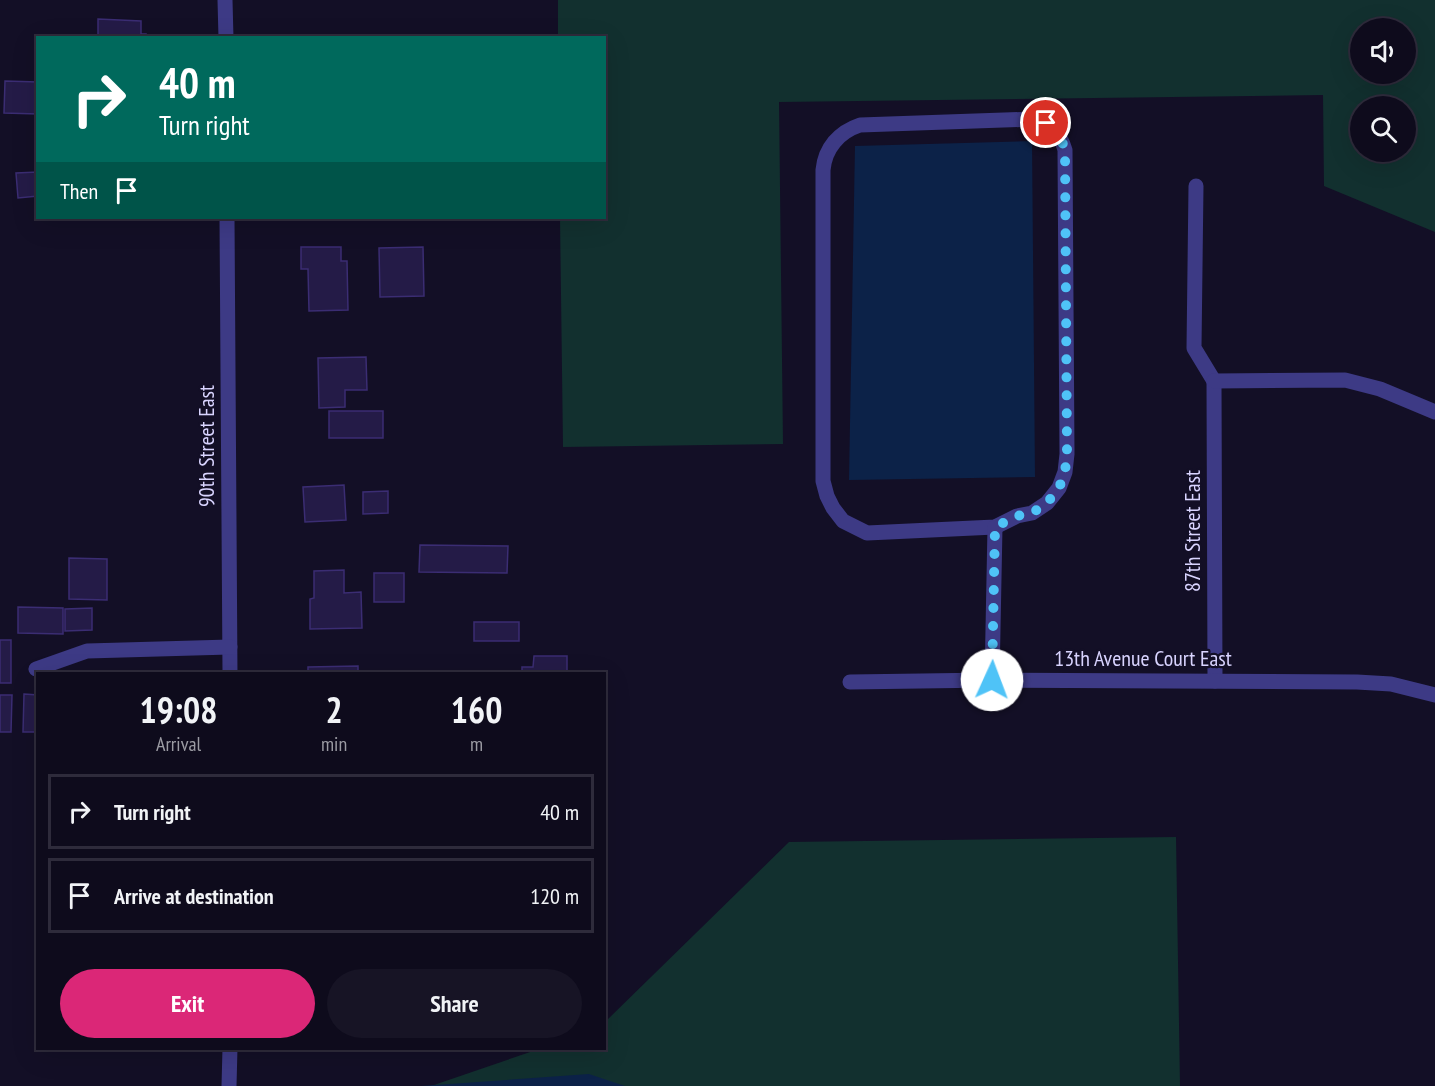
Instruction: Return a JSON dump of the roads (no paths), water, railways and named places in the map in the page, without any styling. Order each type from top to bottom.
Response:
[{"type":"street","points":[[225,0],[226,36]]},
{"type":"street","points":[[1035,119],[1055,129],[1062,139],[1065,150],[1067,442],[1065,472],[1059,488],[1047,503],[1032,513],[1017,516],[995,527],[867,533],[843,521],[827,496],[823,481],[824,157],[839,136],[860,125],[1035,119]]},
{"type":"street","points":[[1196,186],[1194,348],[1214,381],[1345,380],[1380,389],[1435,412]]},
{"type":"street","name":"90th Street East","points":[[227,219],[230,672]]},
{"type":"street","name":"87th Street East","points":[[1214,381],[1215,681]]},
{"type":"street","points":[[992,680],[995,527]]},
{"type":"street","points":[[36,669],[87,651],[230,647]]},
{"type":"street","name":"13th Avenue Court East","points":[[850,681],[1357,681],[1391,684],[1435,695]]},
{"type":"street","points":[[229,1086],[230,1050]]},
{"type":"water","points":[[1032,141],[1035,477],[849,480],[855,146]]},
{"type":"water","points":[[589,1074],[625,1086],[421,1086]]}]
